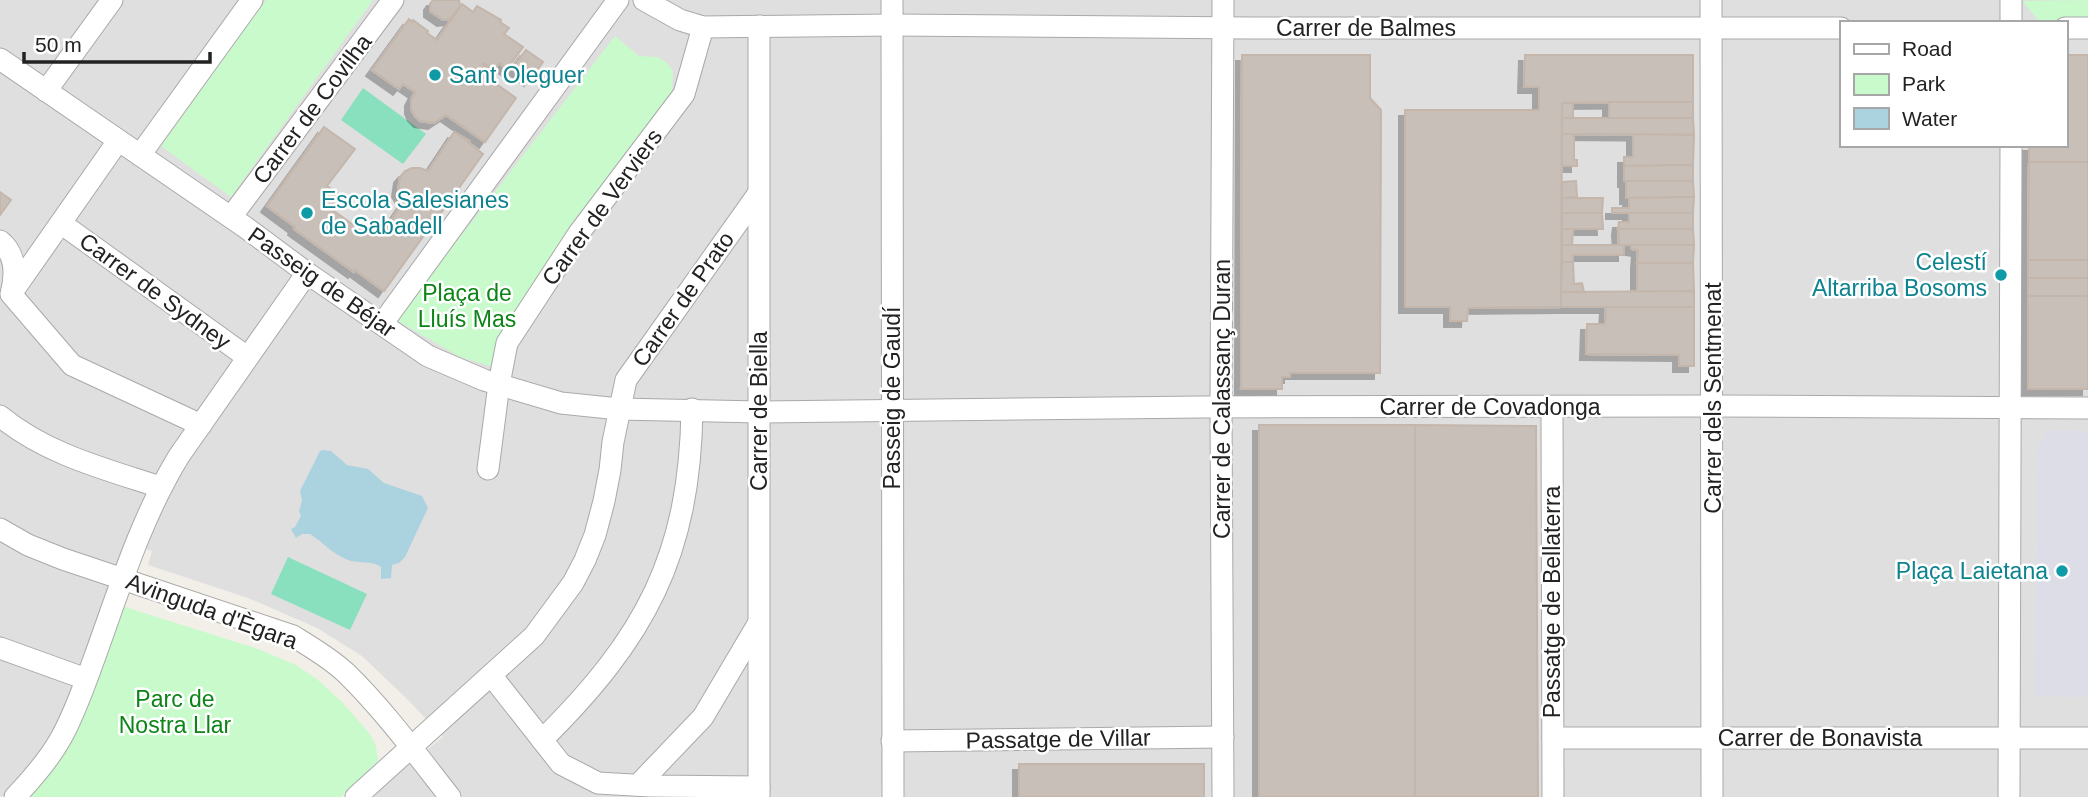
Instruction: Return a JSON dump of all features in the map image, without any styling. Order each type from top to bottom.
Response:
[{"type":"street","points":[[46,90],[112,0]]},
{"type":"street","points":[[140,155],[252,0]]},
{"type":"street","name":"Carrer de Covilha","points":[[230,217],[393,0]]},
{"type":"street","points":[[382,324],[618,0]]},
{"type":"street","points":[[644,0],[680,20],[703,27]]},
{"type":"street","name":"Passeig de Gaudí","points":[[892,0],[892,797]]},
{"type":"street","name":"Carrer de Calassanç Duran","points":[[1223,0],[1223,797]]},
{"type":"street","name":"Carrer dels Sentmenat","points":[[1712,0],[1712,797]]},
{"type":"street","points":[[2011,0],[2011,21]]},
{"type":"street","name":"Carrer de Biella","points":[[759,26],[759,792]]},
{"type":"street","name":"Carrer de Balmes","points":[[703,27],[1840,28]]},
{"type":"street","name":"Carrer de Verviers","points":[[488,469],[507,343],[579,233],[684,94],[703,27]]},
{"type":"street","points":[[2067,28],[2088,28]]},
{"type":"street","name":"Passeig de Béjar","points":[[0,59],[428,356],[499,384],[561,403],[619,409],[760,412],[892,409]]},
{"type":"street","points":[[12,294],[118,141]]},
{"type":"street","points":[[2009,797],[2011,147]]},
{"type":"street","name":"Carrer de Prato","points":[[356,797],[534,636],[573,583],[595,535],[604,501],[626,380],[758,194]]},
{"type":"street","name":"Carrer de Sydney","points":[[62,224],[247,357]]},
{"type":"street","points":[[0,241],[7,247],[16,274],[12,294]]},
{"type":"street","points":[[15,797],[44,764],[60,741],[74,713],[160,487],[307,273]]},
{"type":"street","points":[[12,294],[72,365],[201,425]]},
{"type":"street","name":"Carrer de Covadonga","points":[[892,409],[1713,406],[2088,408]]},
{"type":"street","name":"Passatge de Bellaterra","points":[[1552,407],[1553,797]]},
{"type":"street","points":[[542,740],[613,662],[634,633],[658,586],[679,526],[686,492],[692,444],[692,409]]},
{"type":"street","points":[[0,416],[32,439],[55,450],[160,487]]},
{"type":"street","name":"Avinguda d'Ègara","points":[[0,529],[28,545],[293,636],[345,672],[450,797]]},
{"type":"street","points":[[638,785],[703,717],[759,622]]},
{"type":"street","points":[[0,649],[86,679]]},
{"type":"street","points":[[491,675],[561,764],[598,783],[759,792]]},
{"type":"street","name":"Passatge de Villar","points":[[892,741],[1223,737]]},
{"type":"street","name":"Carrer de Bonavista","points":[[1553,738],[2088,738]]},
{"type":"shaded area","points":[[0,0],[2088,0],[2088,797],[370,797],[443,737],[408,700],[362,656],[317,628],[248,598],[148,565],[152,551],[125,544],[55,729],[5,795],[0,797]]},
{"type":"shaded area","name":"Plaça Laietana","points":[[2049,431],[2088,431],[2088,697],[2035,696],[2038,446]]},
{"type":"green space","points":[[266,0],[373,0],[231,197],[161,146]]},
{"type":"green space","points":[[2088,0],[2088,20],[2039,21],[2022,1]]},
{"type":"green space","name":"Plaça de Lluís Mas","points":[[615,36],[639,56],[657,57],[666,62],[673,71],[672,92],[497,368],[460,357],[396,320]]},
{"type":"green space","points":[[363,88],[426,134],[403,164],[341,120]]},
{"type":"green space","points":[[288,557],[367,594],[350,630],[271,594]]},
{"type":"green space","name":"Parc de Nostra Llar","points":[[122,606],[258,649],[296,665],[318,680],[343,703],[370,734],[376,746],[378,761],[341,797],[26,797]]},
{"type":"water","points":[[320,451],[331,451],[347,465],[368,469],[384,483],[422,496],[428,508],[405,557],[392,565],[391,578],[381,579],[381,567],[342,557],[310,534],[302,534],[296,538],[291,529],[301,516],[300,491]]},
{"type":"building","name":"Sant Oleguer","points":[[433,0],[459,0],[460,7],[450,19],[443,20],[430,11]]},
{"type":"building","name":"Sant Oleguer","points":[[462,4],[473,12],[477,6],[501,20],[500,22],[509,28],[504,34],[523,47],[507,69],[499,63],[494,70],[484,63],[483,65],[493,72],[488,78],[516,98],[485,142],[446,115],[434,123],[420,121],[411,108],[415,92],[403,84],[399,89],[372,70],[409,19],[437,40]]},
{"type":"building","name":"Sant Oleguer","points":[[526,50],[543,62],[530,80],[513,67]]},
{"type":"building","points":[[1242,55],[1370,55],[1370,98],[1381,110],[1380,373],[1290,373],[1290,377],[1282,377],[1282,389],[1241,389]]},
{"type":"building","points":[[1525,55],[1693,55],[1693,102],[1562,103],[1561,307],[1468,308],[1467,321],[1450,321],[1450,307],[1405,307],[1405,110],[1539,110],[1539,87],[1524,87]]},
{"type":"building","points":[[2067,55],[2088,55],[2088,162],[2029,162],[2029,147],[2067,147]]},
{"type":"building","points":[[1609,102],[1693,102],[1693,118],[1609,118]]},
{"type":"building","points":[[1562,103],[1573,103],[1573,118],[1562,118]]},
{"type":"building","points":[[1562,118],[1693,118],[1694,135],[1562,134]]},
{"type":"building","name":"Escola Salesianes de Sabadell","points":[[324,127],[355,149],[327,186],[340,195],[330,208],[363,232],[372,219],[385,229],[404,201],[398,191],[400,177],[412,168],[428,171],[454,132],[483,154],[434,223],[428,218],[419,229],[425,234],[384,291],[294,229],[295,227],[267,206]]},
{"type":"building","points":[[1562,134],[1574,134],[1574,160],[1577,160],[1577,166],[1562,166]]},
{"type":"building","points":[[1633,134],[1694,135],[1693,165],[1624,166],[1624,157],[1633,157]]},
{"type":"building","points":[[2029,162],[2088,162],[2088,260],[2028,260]]},
{"type":"building","points":[[1693,165],[1693,181],[1624,181],[1624,166]]},
{"type":"building","points":[[1576,181],[1577,197],[1562,198],[1562,182]]},
{"type":"building","points":[[1626,181],[1693,181],[1694,197],[1626,198]]},
{"type":"building","points":[[0,192],[11,200],[0,215]]},
{"type":"building","points":[[1694,197],[1693,213],[1612,213],[1612,208],[1629,208],[1629,198]]},
{"type":"building","points":[[1562,198],[1603,198],[1602,213],[1562,213]]},
{"type":"building","points":[[1562,213],[1602,213],[1603,229],[1562,229]]},
{"type":"building","points":[[1629,213],[1693,213],[1693,229],[1618,229],[1619,222],[1629,222]]},
{"type":"building","points":[[1562,229],[1573,229],[1572,245],[1562,245]]},
{"type":"building","points":[[1618,229],[1693,229],[1694,245],[1619,245]]},
{"type":"building","points":[[1562,245],[1624,245],[1624,255],[1573,255],[1573,262],[1562,262]]},
{"type":"building","points":[[1631,245],[1694,245],[1693,263],[1637,263],[1638,250],[1631,249]]},
{"type":"building","points":[[2028,260],[2088,260],[2088,278],[2028,278]]},
{"type":"building","points":[[1562,262],[1573,262],[1574,284],[1582,283],[1584,292],[1561,292]]},
{"type":"building","points":[[1637,263],[1693,263],[1694,291],[1637,292]]},
{"type":"building","points":[[2028,278],[2088,278],[2088,296],[2028,296]]},
{"type":"building","points":[[1694,291],[1694,307],[1561,307],[1561,292]]},
{"type":"building","points":[[2028,296],[2088,296],[2088,389],[2028,389]]},
{"type":"building","points":[[1606,307],[1694,307],[1694,366],[1679,366],[1679,355],[1586,354],[1587,324],[1605,324]]},
{"type":"building","points":[[1259,425],[1415,425],[1415,797],[1259,797]]},
{"type":"building","points":[[1415,425],[1536,426],[1538,797],[1415,797]]},
{"type":"building","points":[[1019,764],[1204,764],[1204,797],[1019,797]]},
{"type":"place","name":"Sant Oleguer","points":[[435,75]]},
{"type":"place","name":"Escola Salesianes de Sabadell","points":[[307,213]]},
{"type":"place","name":"Celestí Altarriba Bosoms","points":[[2001,275]]},
{"type":"place","name":"Plaça Laietana","points":[[2062,571]]}]
